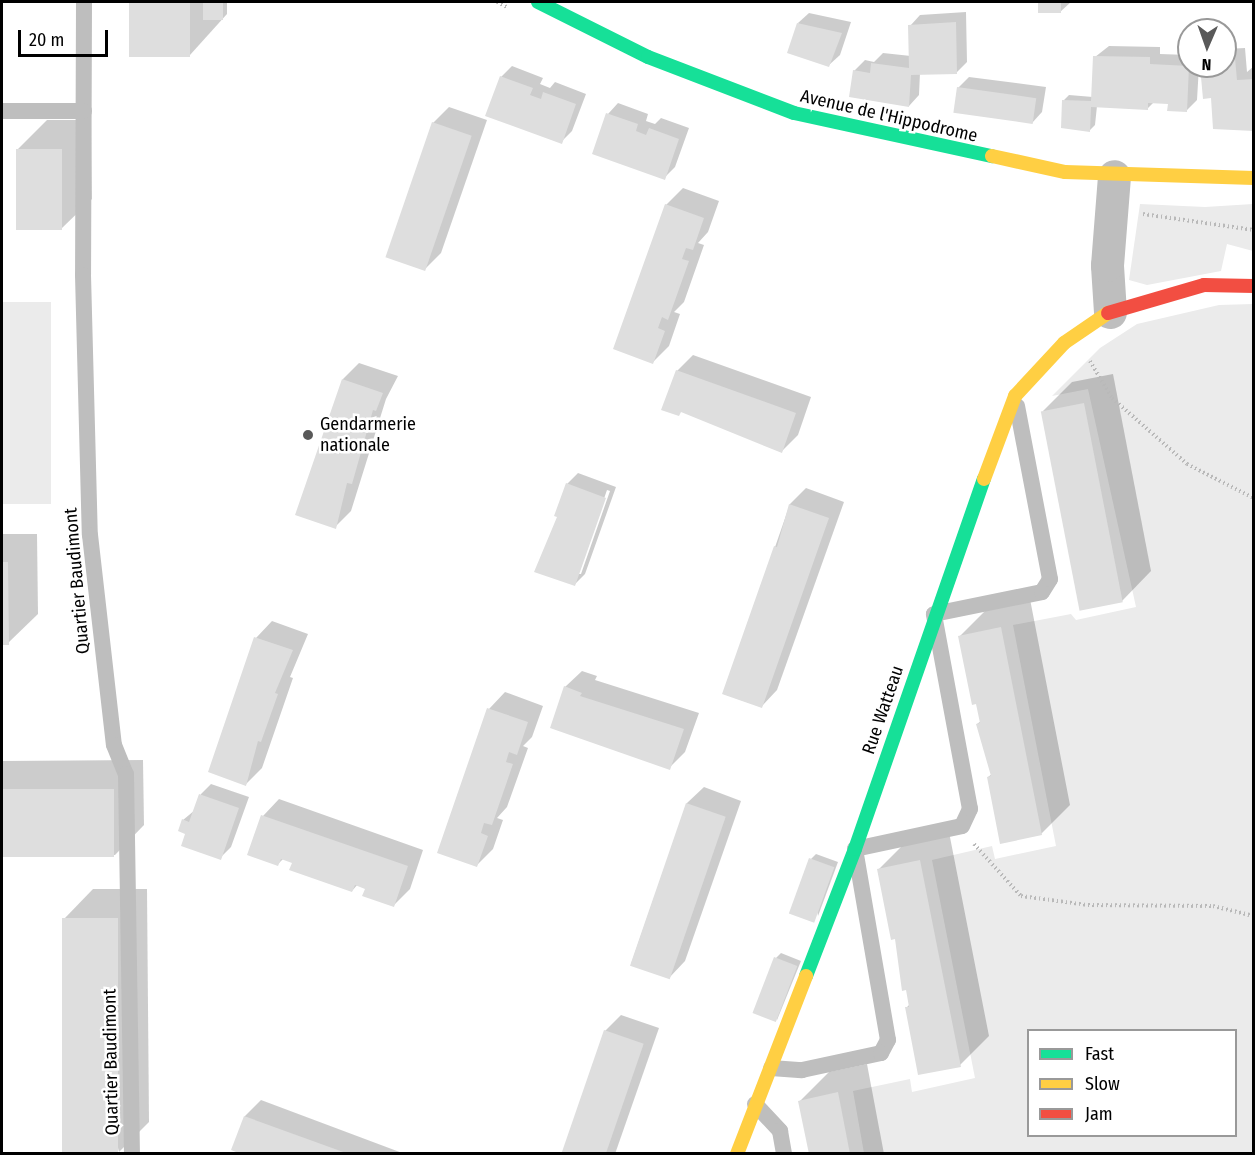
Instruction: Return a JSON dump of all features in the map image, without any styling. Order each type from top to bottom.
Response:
[{"type":"street","name":"Avenue de l'Hippodrome","points":[[538,2],[648,57],[794,113],[979,156],[1065,172],[1114,176],[1254,178]]},
{"type":"street","points":[[1110,312],[1107,265],[1109,213],[1114,176]]},
{"type":"street","name":"Rue Watteau","points":[[737,1154],[855,849],[934,614],[1015,396],[1042,364],[1079,333],[1110,312],[1204,285],[1254,286]]},
{"type":"lane","name":"Quartier Baudimont","points":[[84,2],[90,535],[114,745],[126,774],[132,1154]]},
{"type":"lane","points":[[2,111],[84,111]]},
{"type":"lane","points":[[771,1068],[802,1070],[881,1053],[888,1040],[855,849],[962,826],[970,810],[934,614],[1042,592],[1050,579],[1015,396]]},
{"type":"lane","points":[[755,1104],[780,1131],[784,1154]]},
{"type":"path","points":[[1109,213],[1254,230]]},
{"type":"path","points":[[1079,333],[1089,359],[1112,398],[1187,464],[1254,498]]},
{"type":"path","points":[[962,826],[977,850],[1021,896],[1088,905],[1213,906],[1254,916]]},
{"type":"shaded area","points":[[1140,204],[1205,207],[1253,204],[1253,251],[1227,244],[1221,271],[1147,285],[1129,280]]},
{"type":"shaded area","points":[[2,302],[51,302],[51,504],[2,504]]},
{"type":"shaded area","points":[[1253,304],[1253,1153],[864,1153],[853,1091],[910,1079],[912,1092],[975,1078],[932,860],[992,846],[995,859],[1056,846],[1013,625],[1071,614],[1076,620],[1136,607],[1088,389],[1052,396],[1100,348],[1137,324],[1219,305]]},
{"type":"building","points":[[129,2],[190,2],[190,57],[129,57]]},
{"type":"building","points":[[203,2],[223,2],[223,20],[203,20]]},
{"type":"building","points":[[1038,2],[1061,2],[1061,13],[1038,13]]},
{"type":"building","points":[[956,22],[957,74],[911,75],[909,107],[849,97],[853,70],[870,73],[871,63],[909,68],[908,25]]},
{"type":"building","points":[[797,23],[842,33],[829,67],[787,53]]},
{"type":"building","points":[[1093,56],[1150,57],[1150,64],[1177,65],[1177,78],[1188,78],[1187,112],[1167,111],[1168,104],[1148,103],[1148,110],[1091,107],[1090,132],[1061,128],[1062,100],[1091,101]]},
{"type":"building","points":[[500,76],[533,88],[530,95],[541,99],[543,92],[576,104],[562,144],[485,116]]},
{"type":"building","points":[[1201,78],[1254,79],[1254,131],[1213,129],[1211,98],[1203,99]]},
{"type":"building","points":[[957,87],[1036,98],[1033,124],[953,113]]},
{"type":"building","points":[[606,113],[638,124],[636,131],[646,135],[649,128],[679,139],[665,180],[592,154]]},
{"type":"building","points":[[432,122],[472,136],[425,271],[385,257]]},
{"type":"building","points":[[16,149],[62,149],[62,230],[16,230]]},
{"type":"building","points":[[665,204],[704,218],[693,250],[686,248],[682,259],[689,261],[668,320],[662,317],[658,328],[665,331],[653,364],[613,349]]},
{"type":"building","points":[[676,370],[796,413],[782,453],[681,412],[679,416],[661,410]]},
{"type":"building","points":[[342,379],[383,393],[376,411],[373,410],[352,484],[347,483],[336,529],[295,515]]},
{"type":"building","points":[[1084,403],[1123,602],[1080,611],[1041,411]]},
{"type":"building","points":[[566,483],[606,498],[575,586],[534,572],[557,517],[554,516]]},
{"type":"building","points":[[789,504],[829,518],[762,708],[722,694],[774,546],[777,547]]},
{"type":"building","points":[[2,562],[8,562],[9,645],[2,645]]},
{"type":"building","points":[[1001,627],[1042,835],[1000,844],[987,777],[991,776],[976,724],[980,723],[976,704],[972,705],[958,636]]},
{"type":"building","points":[[254,637],[293,650],[275,693],[278,694],[261,742],[258,741],[246,786],[208,772]]},
{"type":"building","points":[[564,686],[582,693],[580,696],[684,729],[670,770],[550,728]]},
{"type":"building","points":[[487,708],[528,722],[517,755],[509,752],[506,762],[513,764],[492,825],[484,823],[481,833],[488,836],[477,867],[437,853]]},
{"type":"building","points":[[2,789],[114,789],[114,857],[2,857]]},
{"type":"building","points":[[199,794],[239,808],[221,860],[181,846],[185,834],[178,831],[182,819],[189,822]]},
{"type":"building","points":[[686,803],[726,817],[670,979],[630,966]]},
{"type":"building","points":[[261,815],[408,866],[394,907],[362,896],[365,889],[355,885],[352,892],[289,870],[292,863],[281,859],[278,866],[247,855]]},
{"type":"building","points":[[809,858],[834,867],[814,923],[789,913]]},
{"type":"building","points":[[920,860],[961,1067],[918,1075],[905,1007],[909,1007],[906,990],[902,991],[895,939],[891,940],[877,869]]},
{"type":"building","points":[[62,918],[118,918],[118,1154],[62,1154]]},
{"type":"building","points":[[774,957],[797,966],[776,1022],[752,1013]]},
{"type":"building","points":[[604,1030],[644,1044],[606,1154],[561,1154]]},
{"type":"building","points":[[838,1092],[850,1154],[809,1154],[798,1101]]},
{"type":"building","points":[[244,1116],[346,1154],[241,1154],[231,1150]]},
{"type":"traffic: fast","points":[[538,2],[648,57],[794,113],[992,156]]},
{"type":"traffic: fast","points":[[806,976],[855,849],[984,479]]},
{"type":"traffic: slow","points":[[992,156],[1065,172],[1254,178]]},
{"type":"traffic: slow","points":[[984,479],[1015,396],[1064,343],[1108,313]]},
{"type":"traffic: slow","points":[[737,1154],[806,976]]},
{"type":"traffic: jam","points":[[1108,313],[1204,285],[1254,286]]},
{"type":"place","name":"Gendarmerie nationale","points":[[308,435]]}]
